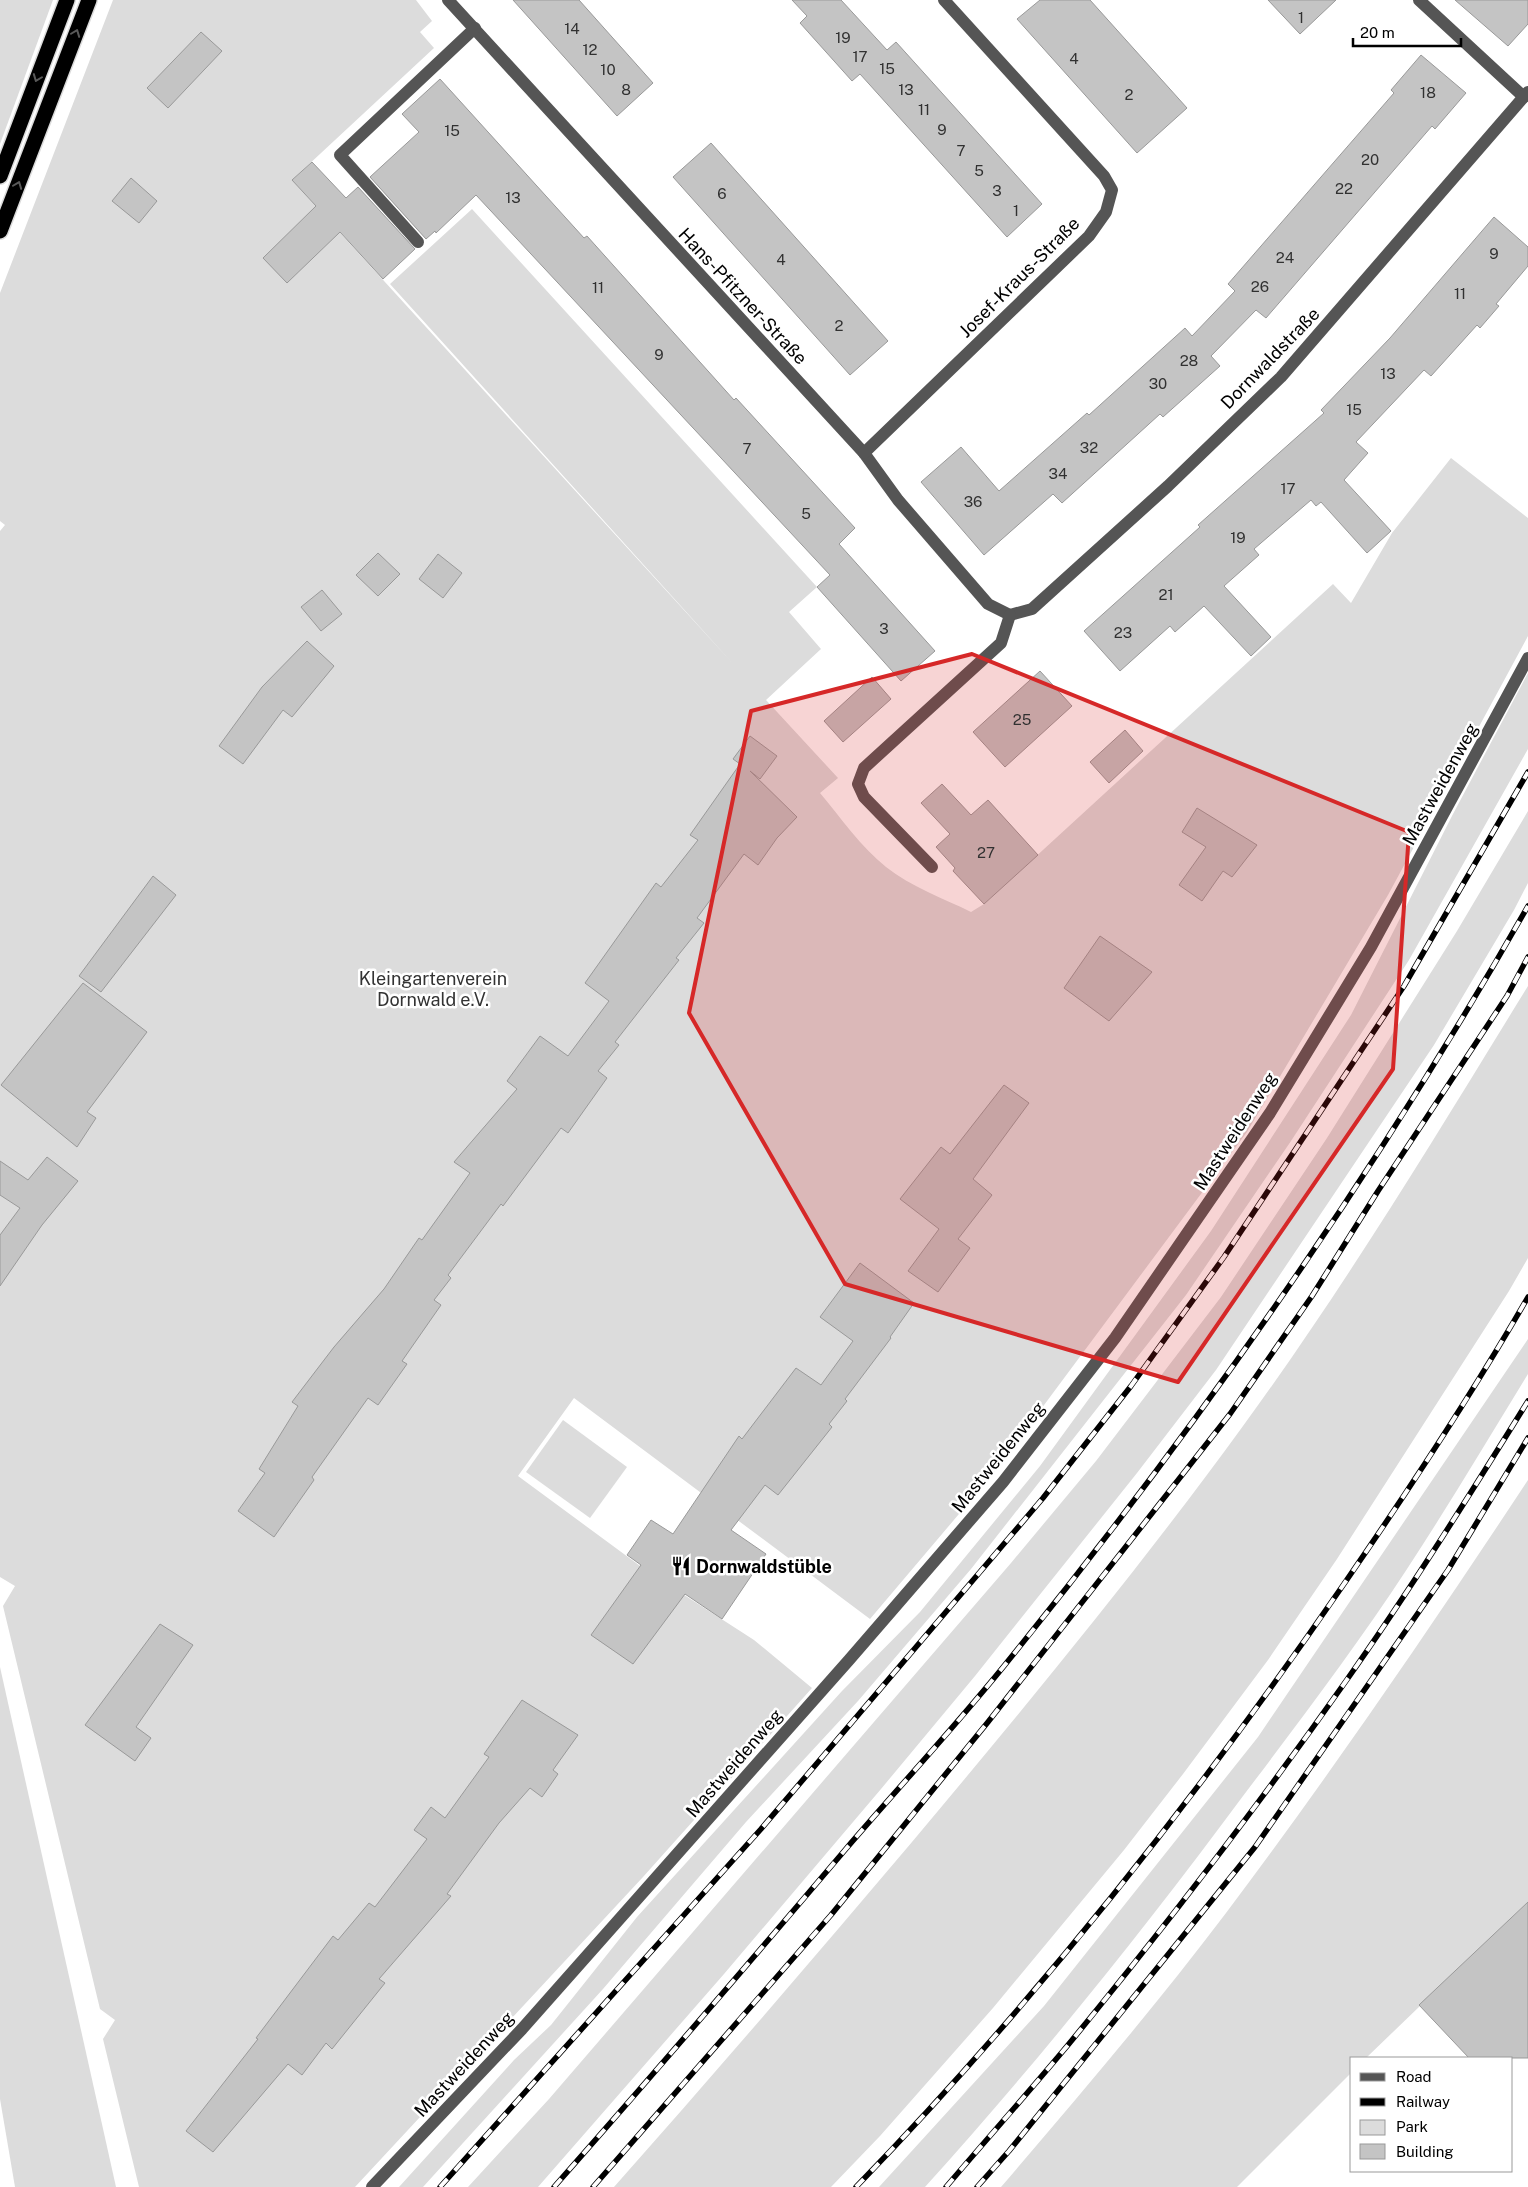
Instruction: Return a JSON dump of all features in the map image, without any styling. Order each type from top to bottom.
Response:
[{"type":"highway","points":[[0,176],[67,0]]},
{"type":"highway","points":[[0,230],[89,0]]},
{"type":"street","name":"Hans-Pfitzner-Straße","points":[[448,0],[864,453],[898,500],[988,604],[1010,615]]},
{"type":"street","name":"Josef-Kraus-Straße","points":[[864,453],[1089,236],[1106,212],[1112,190],[1104,176],[944,0]]},
{"type":"street","points":[[1419,0],[1526,95]]},
{"type":"street","points":[[418,242],[340,155],[475,28]]},
{"type":"street","name":"Dornwaldstraße","points":[[1010,615],[1032,609],[1168,486],[1281,377],[1526,95]]},
{"type":"street","points":[[932,866],[864,796],[858,784],[864,768],[1001,642],[1010,615]]},
{"type":"street","name":"Mastweidenweg","points":[[372,2187],[522,2029],[849,1660],[1003,1482],[1115,1338],[1264,1121],[1331,1013],[1371,946],[1528,658]]},
{"type":"highlighted area","points":[[972,654],[1409,832],[1393,1069],[1178,1382],[845,1284],[689,1013],[751,711]]},
{"type":"green space","points":[[0,0],[53,0],[0,144]]},
{"type":"green space","name":"Kleingartenverein Dornwald e.V.","points":[[113,0],[416,0],[432,21],[420,32],[434,48],[292,180],[735,666],[390,284],[472,209],[817,587],[789,612],[821,649],[766,700],[838,778],[820,793],[868,851],[886,867],[906,880],[971,912],[984,904],[1333,584],[1351,603],[1392,533],[1451,458],[1528,518],[1528,636],[1388,895],[1247,1132],[992,1475],[870,1619],[574,1398],[518,1476],[647,1571],[754,1640],[812,1688],[643,1877],[355,2187],[139,2187],[103,2039],[115,2020],[100,2009],[3,1606],[15,1586],[0,1577],[0,531],[5,525],[0,521],[0,293]]},
{"type":"green space","points":[[1528,673],[1528,749],[1409,960],[1291,1141],[1186,1295],[971,1569],[858,1701],[746,1822],[603,1989],[423,2187],[399,2187],[514,2060],[551,2025],[637,1917],[842,1691],[920,1612],[1040,1466],[1211,1231],[1351,1015],[1453,814]]},
{"type":"green space","points":[[1528,811],[1528,883],[1514,910],[1434,1045],[1216,1370],[1137,1473],[975,1676],[881,1789],[724,1974],[538,2187],[468,2187],[549,2099],[1011,1563],[1096,1461],[1221,1297],[1327,1138],[1457,931]]},
{"type":"green space","points":[[1528,986],[1528,1258],[1509,1291],[1337,1559],[1268,1660],[1183,1774],[1124,1850],[993,2008],[880,2136],[831,2187],[614,2187],[912,1842],[1123,1585],[1204,1479],[1318,1319],[1390,1209]]},
{"type":"green space","points":[[1528,1339],[1528,1374],[1423,1545],[1327,1684],[1167,1896],[1049,2044],[925,2187],[879,2187],[1044,2006],[1258,1737]]},
{"type":"green space","points":[[563,1420],[627,1467],[590,1518],[526,1472]]},
{"type":"green space","points":[[1528,1480],[1528,1902],[1367,2057],[1350,2057],[1350,2074],[1237,2187],[1001,2187],[1144,2017],[1226,1913],[1304,1807],[1455,1590]]},
{"type":"green space","points":[[0,1667],[116,2187],[15,2187],[0,2099]]},
{"type":"building","points":[[513,0],[579,0],[653,83],[617,116]]},
{"type":"building","points":[[792,0],[841,0],[887,50],[896,42],[1042,204],[1007,237],[860,74],[852,81],[800,23],[807,16]]},
{"type":"building","points":[[1040,0],[1090,0],[1187,108],[1137,153],[1017,19]]},
{"type":"building","points":[[1268,0],[1336,0],[1300,34]]},
{"type":"building","points":[[1455,0],[1528,0],[1528,24],[1508,46]]},
{"type":"building","points":[[201,32],[222,51],[168,108],[147,88]]},
{"type":"building","points":[[1421,55],[1466,93],[1435,129],[1432,126],[1266,318],[1256,310],[1211,356],[1220,366],[1163,417],[1160,414],[1062,503],[1053,494],[984,555],[921,482],[961,447],[999,491],[1087,413],[1089,415],[1185,328],[1192,336],[1235,291],[1228,284],[1394,93],[1391,90]]},
{"type":"building","points":[[440,79],[584,238],[587,236],[734,400],[736,398],[855,528],[839,544],[935,651],[901,681],[817,587],[830,575],[476,195],[436,233],[435,231],[426,239],[370,177],[419,132],[402,114]]},
{"type":"building","points":[[711,143],[888,341],[850,375],[673,177]]},
{"type":"building","points":[[312,162],[346,198],[358,187],[415,249],[383,279],[340,232],[287,283],[263,258],[316,206],[292,180]]},
{"type":"building","points":[[131,178],[157,201],[139,223],[112,201]]},
{"type":"building","points":[[1494,217],[1528,247],[1528,266],[1496,304],[1499,306],[1480,328],[1477,325],[1431,376],[1424,370],[1356,442],[1368,453],[1344,480],[1391,531],[1367,553],[1321,502],[1316,506],[1311,500],[1254,549],[1259,555],[1224,586],[1271,637],[1251,656],[1204,606],[1175,632],[1170,626],[1120,671],[1084,631],[1200,527],[1198,525],[1324,413],[1321,410],[1390,338]]},
{"type":"building","points":[[378,553],[400,574],[378,596],[356,575]]},
{"type":"building","points":[[438,554],[462,573],[443,598],[419,579]]},
{"type":"building","points":[[322,590],[342,614],[321,631],[301,607]]},
{"type":"building","points":[[307,641],[334,666],[292,717],[283,710],[243,764],[219,746],[262,687]]},
{"type":"building","points":[[1040,671],[1072,706],[1005,767],[973,732]]},
{"type":"building","points":[[872,677],[891,699],[843,742],[824,721]]},
{"type":"building","points":[[1125,730],[1143,751],[1109,783],[1090,762]]},
{"type":"building","points":[[750,736],[777,756],[760,779],[750,771],[797,817],[777,838],[758,865],[744,854],[697,918],[704,923],[676,958],[679,960],[615,1042],[619,1045],[598,1071],[607,1078],[568,1133],[561,1128],[503,1206],[501,1204],[448,1275],[451,1278],[434,1300],[441,1305],[402,1361],[407,1364],[378,1405],[368,1398],[312,1477],[314,1480],[274,1537],[238,1511],[265,1473],[259,1469],[298,1406],[292,1402],[334,1347],[384,1289],[419,1238],[422,1240],[470,1173],[454,1162],[517,1089],[507,1081],[540,1036],[568,1056],[609,1001],[585,983],[656,883],[661,887],[698,840],[690,835],[740,764],[733,759]]},
{"type":"building","points":[[942,784],[971,815],[988,800],[1038,855],[984,904],[953,871],[955,868],[936,847],[950,834],[921,803]]},
{"type":"building","points":[[1197,808],[1257,845],[1232,877],[1223,871],[1202,901],[1179,885],[1206,847],[1182,832]]},
{"type":"building","points":[[153,876],[176,895],[101,992],[79,976]]},
{"type":"building","points":[[1100,936],[1152,972],[1109,1021],[1064,988]]},
{"type":"building","points":[[83,983],[147,1032],[87,1112],[96,1118],[77,1147],[1,1085]]},
{"type":"building","points":[[1004,1085],[1029,1103],[973,1179],[992,1195],[958,1239],[970,1248],[938,1292],[908,1271],[939,1229],[900,1199],[941,1147],[950,1154]]},
{"type":"building","points":[[47,1157],[78,1181],[42,1225],[0,1286],[0,1235],[20,1208],[0,1195],[0,1161],[28,1180]]},
{"type":"building","points":[[860,1263],[914,1303],[891,1338],[845,1399],[847,1401],[829,1424],[832,1427],[778,1495],[765,1485],[731,1530],[766,1554],[722,1619],[685,1594],[633,1664],[591,1635],[641,1565],[627,1555],[651,1520],[673,1534],[739,1436],[742,1439],[796,1368],[821,1385],[853,1341],[820,1317]]},
{"type":"building","points":[[160,1624],[193,1645],[136,1727],[151,1738],[135,1761],[85,1725]]},
{"type":"building","points":[[522,1700],[578,1735],[553,1770],[558,1774],[542,1797],[530,1788],[499,1823],[447,1894],[451,1896],[379,1979],[385,1983],[332,2049],[326,2043],[302,2075],[288,2064],[213,2152],[186,2131],[258,2039],[256,2038],[333,1936],[338,1940],[369,1903],[375,1907],[427,1839],[414,1830],[431,1807],[445,1818],[489,1757],[484,1754]]},
{"type":"building","points":[[1528,1902],[1528,2058],[1468,2057],[1419,2005]]},
{"type":"railway","points":[[440,2187],[761,1829],[1043,1498],[1131,1386],[1224,1257],[1404,986],[1528,772]]},
{"type":"railway","points":[[554,2187],[985,1689],[1076,1576],[1146,1484],[1215,1391],[1347,1201],[1470,1006],[1528,906]]},
{"type":"railway","points":[[593,2187],[831,1915],[988,1722],[1230,1414],[1312,1296],[1378,1191],[1507,996],[1528,957]]},
{"type":"railway","points":[[856,2187],[923,2116],[1052,1970],[1114,1894],[1233,1740],[1394,1511],[1463,1405],[1528,1297]]},
{"type":"railway","points":[[946,2187],[1104,2001],[1210,1866],[1279,1774],[1393,1612],[1528,1401]]},
{"type":"railway","points":[[977,2187],[1009,2151],[1255,1847],[1448,1570],[1528,1438]]},
{"type":"place","name":"Dornwaldstüble","points":[[681,1566]]}]
